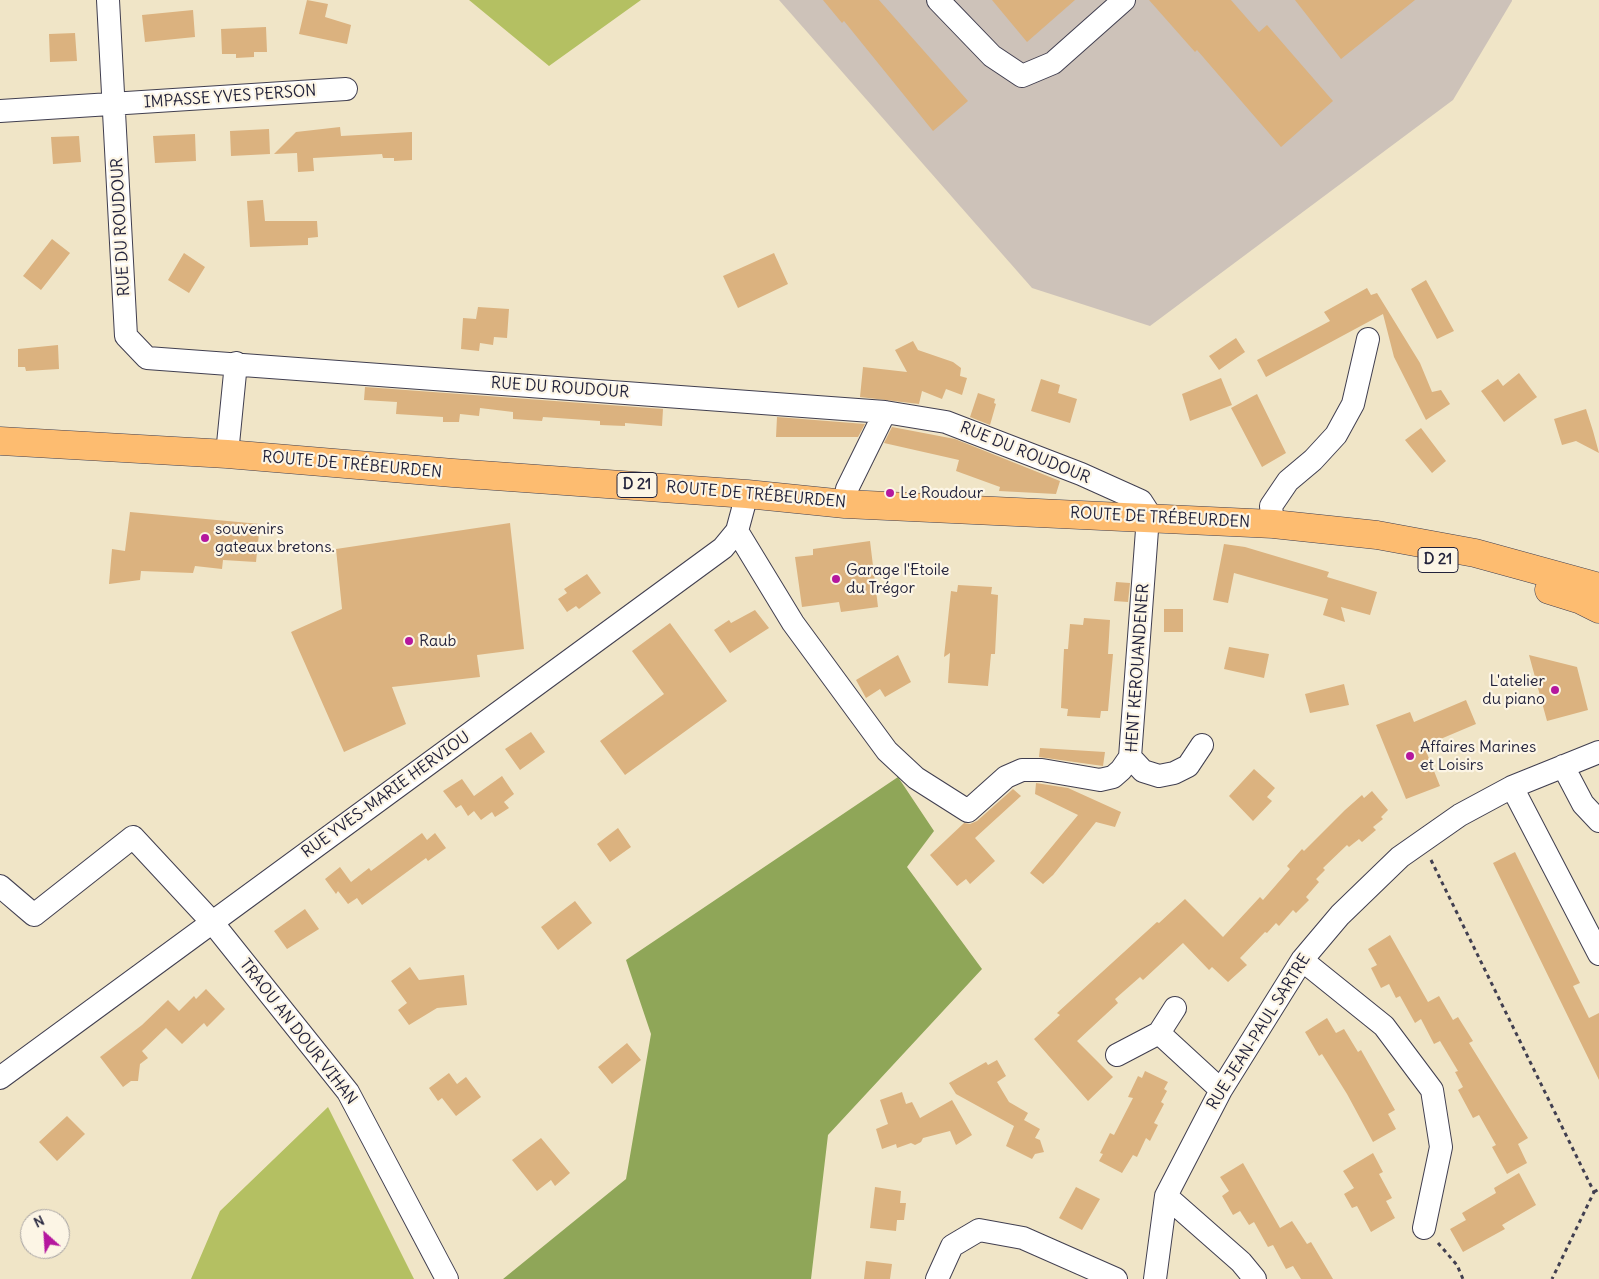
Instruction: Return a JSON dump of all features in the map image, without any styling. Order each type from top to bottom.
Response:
[{"type":"main road","name":"ROUTE DE TRÉBEURDEN","points":[[0,441],[227,454],[454,474],[747,494],[845,504],[1274,524],[1377,535],[1465,551],[1599,586]]},
{"type":"main road","name":"ROUTE DE TRÉBEURDEN","points":[[1274,524],[1495,573],[1581,600],[1599,609]]},
{"type":"street","name":"RUE DU ROUDOUR","points":[[108,0],[126,336],[146,358],[236,363],[885,412],[946,422],[1081,474],[1141,501],[1152,518]]},
{"type":"street","points":[[938,0],[992,56],[1022,76],[1053,63],[1124,0]]},
{"type":"street","name":"IMPASSE YVES PERSON","points":[[0,111],[114,106],[346,89]]},
{"type":"street","points":[[1274,524],[1271,506],[1288,481],[1313,460],[1336,435],[1353,404],[1368,339]]},
{"type":"street","points":[[227,454],[236,363]]},
{"type":"street","points":[[845,504],[847,489],[885,412]]},
{"type":"street","name":"RUE YVES-MARIE HERVIOU","points":[[0,1078],[723,548],[737,531],[747,494]]},
{"type":"street","name":"HENT KEROUANDENER","points":[[1152,518],[1147,530],[1130,757],[1142,771],[1159,776],[1174,773],[1188,766],[1202,745]]},
{"type":"street","points":[[737,531],[793,623],[887,751],[916,778],[968,811],[1006,777],[1022,770],[1042,770],[1100,780],[1113,777],[1121,770],[1130,757]]},
{"type":"street","name":"RUE JEAN-PAUL SARTRE","points":[[1155,1279],[1166,1196],[1220,1090],[1302,960],[1340,915],[1400,857],[1460,815],[1512,787],[1599,752]]},
{"type":"street","points":[[1563,766],[1583,804],[1599,821]]},
{"type":"street","points":[[1512,787],[1599,954]]},
{"type":"street","name":"TRAOU AN DOUR VIHAN","points":[[0,886],[34,915],[133,837],[212,922],[348,1092],[447,1279]]},
{"type":"street","points":[[1302,960],[1384,1026],[1432,1090],[1441,1147],[1424,1228]]},
{"type":"street","points":[[1117,1055],[1159,1034],[1175,1008]]},
{"type":"street","points":[[1159,1034],[1220,1090]]},
{"type":"street","points":[[1166,1196],[1241,1262],[1255,1279]]},
{"type":"street","points":[[937,1279],[952,1246],[979,1230],[1023,1238],[1116,1279]]},
{"type":"path","points":[[1422,842],[1594,1192]]},
{"type":"path","points":[[1552,1279],[1594,1192],[1599,1189]]},
{"type":"path","points":[[1424,1228],[1457,1265],[1463,1279]]},
{"type":"shaded area","points":[[779,0],[1512,1],[1453,100],[1150,326],[1032,288]]},
{"type":"green space","points":[[469,0],[641,0],[549,66]]},
{"type":"green space","points":[[898,777],[934,831],[907,867],[982,969],[828,1135],[811,1279],[503,1279],[626,1179],[651,1034],[626,960]]},
{"type":"green space","points":[[328,1107],[414,1279],[191,1279],[220,1211]]},
{"type":"building","points":[[307,0],[328,4],[325,17],[351,25],[347,44],[299,34]]},
{"type":"building","points":[[823,0],[879,0],[968,101],[933,131],[844,21],[842,23]]},
{"type":"building","points":[[992,0],[1075,0],[1027,42]]},
{"type":"building","points":[[1149,0],[1231,0],[1259,32],[1267,25],[1333,101],[1281,147],[1197,50],[1195,52]]},
{"type":"building","points":[[1295,0],[1415,0],[1341,59]]},
{"type":"building","points":[[193,10],[195,37],[145,42],[142,15]]},
{"type":"building","points":[[266,27],[267,52],[254,52],[254,57],[236,58],[236,54],[222,54],[221,29]]},
{"type":"building","points":[[75,33],[77,61],[50,62],[49,34]]},
{"type":"building","points":[[340,127],[341,136],[412,132],[412,160],[394,161],[394,158],[383,158],[382,154],[313,158],[314,171],[298,172],[297,153],[274,154],[296,132]]},
{"type":"building","points":[[269,129],[270,154],[231,156],[230,131]]},
{"type":"building","points":[[195,134],[196,161],[155,163],[153,136]]},
{"type":"building","points":[[79,136],[81,162],[53,164],[51,137]]},
{"type":"building","points":[[263,200],[265,221],[317,221],[318,237],[308,238],[308,245],[250,247],[247,201]]},
{"type":"building","points":[[52,239],[70,253],[41,290],[23,276]]},
{"type":"building","points":[[184,253],[205,267],[189,293],[168,280]]},
{"type":"building","points":[[774,253],[788,284],[738,308],[723,276]]},
{"type":"building","points":[[1426,280],[1454,331],[1437,339],[1411,289]]},
{"type":"building","points":[[1367,288],[1371,295],[1377,293],[1420,363],[1432,392],[1441,390],[1450,404],[1426,420],[1394,357],[1383,314],[1266,377],[1257,360],[1330,321],[1324,312]]},
{"type":"building","points":[[478,307],[509,309],[507,338],[494,337],[493,345],[480,343],[479,351],[461,349],[463,318],[476,319]]},
{"type":"building","points":[[1236,338],[1245,352],[1219,370],[1209,356]]},
{"type":"building","points":[[913,341],[918,350],[953,362],[961,368],[960,376],[967,378],[962,395],[946,389],[942,399],[922,391],[919,404],[860,397],[863,367],[907,372],[895,350]]},
{"type":"building","points":[[58,345],[59,369],[26,371],[25,367],[18,367],[18,349]]},
{"type":"building","points":[[1519,373],[1537,397],[1504,422],[1481,391],[1498,379],[1503,386]]},
{"type":"building","points":[[1221,378],[1232,405],[1190,421],[1182,394]]},
{"type":"building","points":[[1041,379],[1060,385],[1058,393],[1077,399],[1070,423],[1031,411]]},
{"type":"building","points":[[365,387],[663,409],[662,426],[625,423],[625,426],[600,425],[600,421],[543,417],[542,421],[513,419],[513,412],[480,408],[479,416],[460,414],[459,422],[443,422],[443,417],[396,414],[397,402],[364,400]]},
{"type":"building","points":[[978,393],[995,399],[994,403],[996,404],[990,425],[970,417]]},
{"type":"building","points":[[1257,394],[1286,453],[1262,467],[1231,408]]},
{"type":"building","points":[[1586,409],[1599,453],[1576,441],[1562,445],[1554,419]]},
{"type":"building","points":[[777,417],[865,424],[858,437],[776,437]]},
{"type":"building","points":[[892,427],[955,439],[1060,481],[1056,494],[999,491],[1000,487],[956,471],[959,460],[884,443]]},
{"type":"building","points":[[1421,428],[1446,461],[1432,473],[1405,440]]},
{"type":"building","points":[[130,512],[260,524],[256,562],[223,560],[222,569],[195,566],[193,573],[141,571],[140,580],[109,584],[112,549],[125,551]]},
{"type":"building","name":"Raub","points":[[510,523],[524,649],[477,655],[480,677],[392,687],[406,724],[344,752],[291,632],[342,609],[336,549]]},
{"type":"building","name":"Garage l'Etoile du Trégor","points":[[870,541],[878,607],[841,612],[839,602],[802,607],[795,557],[813,555],[813,549]]},
{"type":"building","points":[[1224,544],[1245,547],[1329,572],[1327,577],[1377,592],[1370,615],[1341,607],[1345,622],[1323,615],[1328,599],[1234,573],[1228,603],[1213,600]]},
{"type":"building","points":[[587,574],[601,593],[579,609],[576,606],[567,612],[558,599],[567,593],[564,589]]},
{"type":"building","points":[[1116,582],[1130,583],[1128,602],[1114,601]]},
{"type":"building","points":[[958,585],[992,587],[991,594],[998,595],[995,654],[991,654],[988,686],[948,683],[950,653],[944,657],[951,591],[957,592]]},
{"type":"building","points":[[1164,609],[1183,609],[1183,632],[1164,632]]},
{"type":"building","points":[[755,610],[769,628],[730,653],[714,630],[729,620],[731,623]]},
{"type":"building","points":[[1084,618],[1110,620],[1108,654],[1113,654],[1108,711],[1101,711],[1100,718],[1067,716],[1068,709],[1061,708],[1064,649],[1068,649],[1070,624],[1083,625]]},
{"type":"building","points":[[670,623],[727,701],[625,775],[600,741],[664,694],[632,651]]},
{"type":"building","points":[[1229,647],[1269,654],[1264,678],[1224,669]]},
{"type":"building","points":[[898,655],[911,682],[885,697],[880,689],[866,698],[856,680]]},
{"type":"building","points":[[1529,655],[1577,667],[1588,710],[1547,721]]},
{"type":"building","points":[[1344,684],[1349,705],[1310,713],[1305,694]]},
{"type":"building","points":[[1466,700],[1476,724],[1424,746],[1440,786],[1406,799],[1376,725],[1410,712],[1414,722]]},
{"type":"building","points":[[531,732],[545,752],[520,770],[505,749]]},
{"type":"building","points":[[1040,748],[1105,752],[1103,766],[1039,757]]},
{"type":"building","points":[[1254,769],[1275,788],[1267,797],[1272,801],[1253,821],[1229,796]]},
{"type":"building","points":[[502,776],[514,794],[504,802],[509,808],[495,817],[492,812],[481,820],[474,811],[468,816],[461,805],[456,808],[443,791],[462,779],[474,796]]},
{"type":"building","points":[[1036,783],[1068,788],[1121,812],[1115,827],[1096,822],[1053,875],[1043,884],[1030,873],[1078,815],[1035,794]]},
{"type":"building","points":[[1013,789],[1021,796],[975,838],[995,861],[970,884],[966,879],[957,886],[930,855],[964,823],[970,824],[977,821]]},
{"type":"building","points":[[1372,791],[1388,810],[1381,817],[1383,819],[1373,827],[1376,830],[1362,842],[1359,839],[1349,847],[1347,845],[1323,868],[1325,870],[1316,879],[1319,882],[1306,897],[1309,900],[1296,913],[1293,910],[1279,926],[1276,923],[1267,933],[1265,932],[1240,958],[1247,965],[1228,982],[1212,967],[1209,970],[1183,943],[1143,980],[1140,977],[1115,999],[1118,1003],[1077,1041],[1113,1077],[1088,1101],[1034,1039],[1060,1015],[1057,1013],[1185,899],[1223,937],[1260,897],[1263,900],[1290,869],[1287,866],[1302,849],[1304,851],[1362,795],[1364,798]]},
{"type":"building","points":[[618,828],[631,847],[610,862],[597,844]]},
{"type":"building","points":[[422,833],[427,840],[435,833],[446,848],[428,861],[426,858],[362,905],[357,898],[348,904],[338,891],[336,894],[325,879],[340,867],[351,882],[369,868],[371,871]]},
{"type":"building","points":[[1515,852],[1580,983],[1573,986],[1589,1018],[1599,1013],[1599,1080],[1493,863]]},
{"type":"building","points":[[575,901],[592,923],[558,950],[541,927]]},
{"type":"building","points":[[305,909],[319,929],[287,949],[274,931]]},
{"type":"building","points":[[1390,935],[1428,1002],[1439,996],[1453,1020],[1458,1017],[1473,1041],[1469,1043],[1528,1138],[1518,1144],[1527,1163],[1507,1174],[1492,1147],[1496,1145],[1479,1115],[1473,1118],[1458,1090],[1463,1087],[1455,1072],[1458,1071],[1440,1041],[1434,1044],[1421,1019],[1415,1023],[1400,996],[1396,998],[1389,984],[1381,988],[1371,968],[1377,965],[1368,949]]},
{"type":"building","points":[[410,967],[419,980],[464,975],[467,1005],[437,1008],[409,1025],[398,1010],[407,1003],[391,981]]},
{"type":"building","points":[[206,989],[225,1009],[207,1027],[204,1023],[182,1044],[166,1028],[142,1051],[148,1058],[140,1064],[138,1081],[131,1081],[123,1087],[100,1057],[142,1025],[168,1000],[179,1011],[194,996],[196,999]]},
{"type":"building","points":[[1327,1018],[1336,1033],[1344,1029],[1358,1052],[1361,1050],[1395,1110],[1388,1114],[1396,1129],[1373,1142],[1347,1094],[1322,1054],[1319,1056],[1305,1032]]},
{"type":"building","points":[[627,1043],[641,1060],[612,1084],[598,1067]]},
{"type":"building","points":[[997,1060],[1006,1076],[997,1082],[1009,1102],[1028,1113],[1024,1120],[1040,1129],[1035,1138],[1040,1140],[1044,1152],[1035,1154],[1032,1159],[1006,1146],[1014,1126],[956,1094],[949,1083],[986,1062],[988,1065]]},
{"type":"building","points":[[1145,1071],[1168,1082],[1164,1089],[1167,1091],[1161,1102],[1164,1104],[1154,1123],[1158,1125],[1150,1141],[1146,1138],[1137,1157],[1133,1155],[1122,1173],[1099,1161],[1103,1154],[1100,1153],[1110,1133],[1114,1135],[1133,1098],[1128,1097],[1138,1076],[1142,1078]]},
{"type":"building","points":[[449,1073],[457,1084],[466,1077],[481,1097],[456,1116],[442,1098],[438,1101],[429,1088]]},
{"type":"building","points":[[902,1092],[906,1104],[912,1102],[920,1118],[952,1100],[972,1135],[956,1145],[950,1131],[923,1138],[921,1142],[915,1145],[911,1143],[897,1148],[896,1144],[882,1149],[876,1129],[888,1124],[880,1100]]},
{"type":"building","points":[[67,1116],[85,1134],[57,1161],[39,1142]]},
{"type":"building","points":[[541,1138],[570,1173],[555,1186],[551,1180],[537,1191],[512,1160]]},
{"type":"building","points":[[1373,1153],[1383,1172],[1379,1174],[1392,1198],[1386,1201],[1395,1218],[1371,1232],[1357,1206],[1352,1208],[1344,1194],[1354,1188],[1343,1171]]},
{"type":"building","points":[[1243,1163],[1280,1228],[1292,1221],[1307,1244],[1311,1242],[1333,1279],[1301,1279],[1293,1266],[1286,1269],[1273,1245],[1268,1247],[1254,1222],[1249,1225],[1240,1211],[1233,1215],[1222,1196],[1229,1191],[1220,1177]]},
{"type":"building","points":[[1519,1173],[1536,1205],[1502,1225],[1505,1229],[1463,1252],[1450,1229],[1466,1220],[1462,1213],[1496,1193],[1494,1188]]},
{"type":"building","points":[[875,1187],[901,1191],[900,1203],[906,1203],[904,1220],[897,1220],[896,1231],[870,1228]]},
{"type":"building","points":[[1076,1187],[1100,1199],[1082,1230],[1059,1218]]},
{"type":"building","points":[[866,1261],[892,1264],[890,1279],[864,1279]]},
{"type":"place","name":"Le Roudour","points":[[890,493]]},
{"type":"place","name":"souvenirs gateaux bretons.","points":[[205,538]]},
{"type":"place","name":"Garage l'Etoile du Trégor","points":[[836,579]]},
{"type":"place","name":"Raub","points":[[409,641]]},
{"type":"place","name":"L'atelier du piano","points":[[1555,690]]},
{"type":"place","name":"Affaires Marines et Loisirs","points":[[1410,756]]}]
